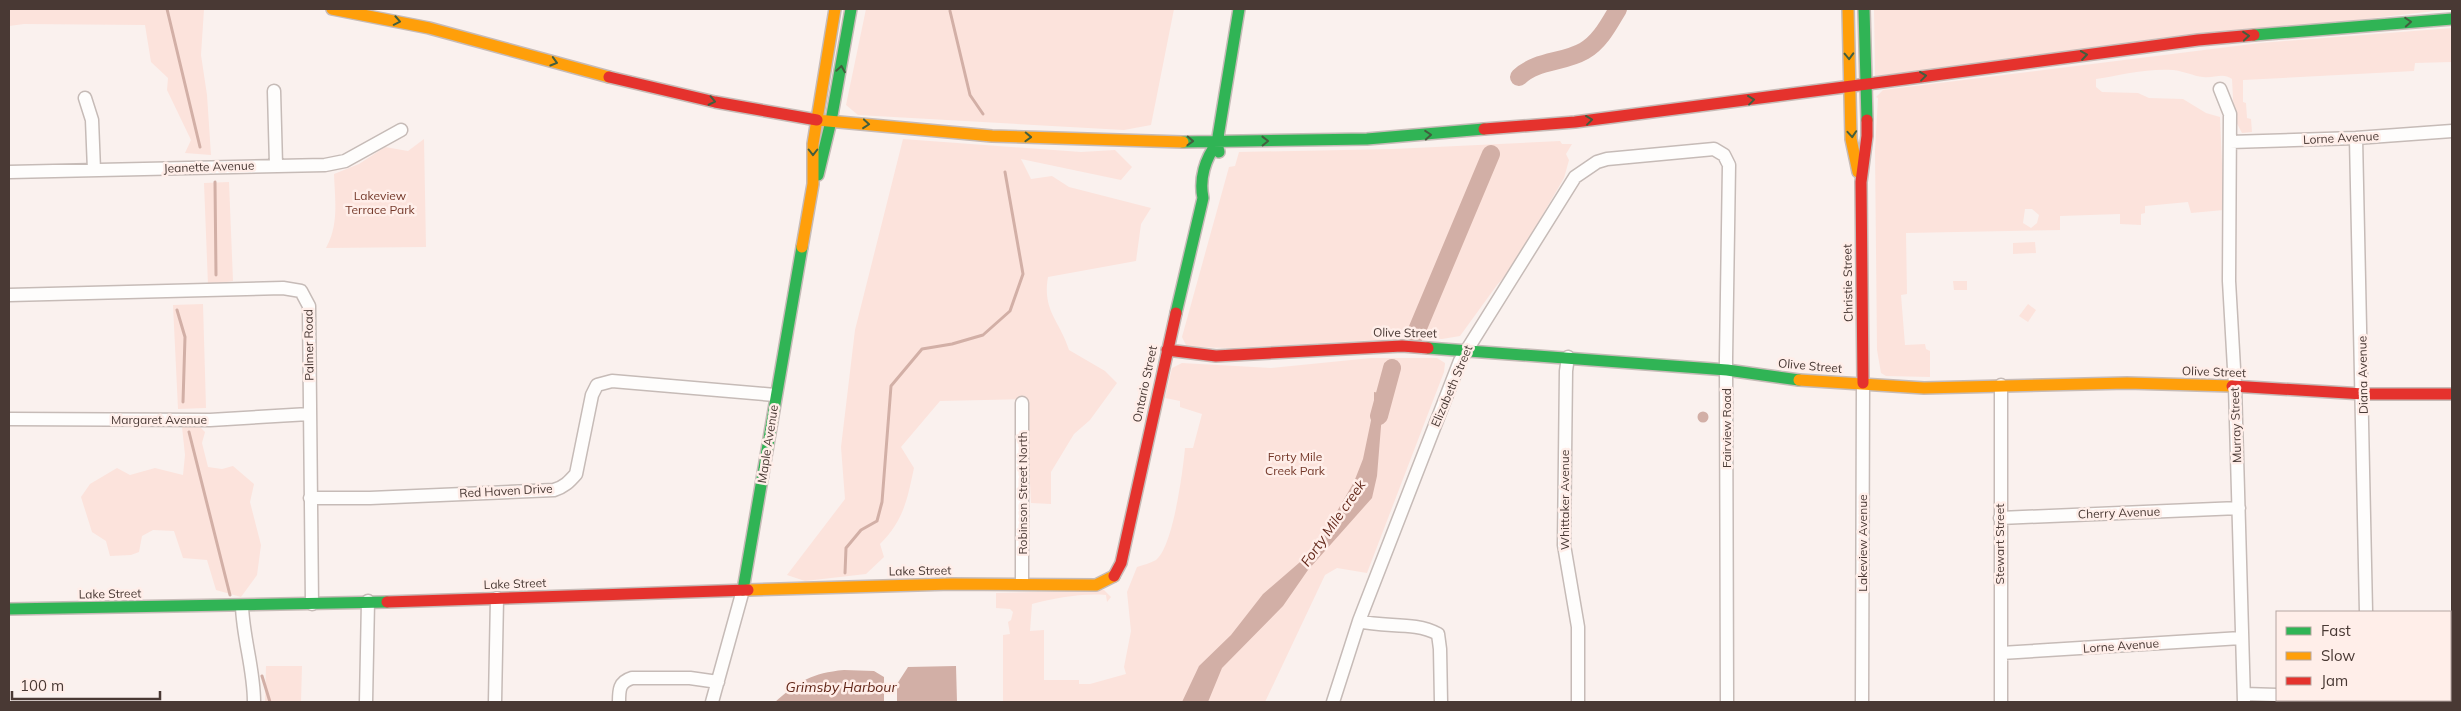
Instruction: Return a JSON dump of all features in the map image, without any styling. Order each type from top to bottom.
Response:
[{"type":"main road","points":[[332,9],[429,28],[582,70],[715,102],[817,120],[992,136],[1217,143],[1367,139],[1504,130],[2198,40],[2452,19]]},
{"type":"main road","name":"Maple Avenue","points":[[744,590],[775,395],[813,184],[813,144],[835,9]]},
{"type":"main road","name":"Maple Avenue","points":[[813,184],[821,169],[851,9]]},
{"type":"main road","name":"Christie Street","points":[[1848,9],[1851,139],[1860,182]]},
{"type":"main road","name":"Christie Street","points":[[1863,383],[1860,182],[1867,136],[1870,83],[1864,9]]},
{"type":"main road","name":"Ontario Street","points":[[1217,169],[1220,153],[1217,143],[1238,14]]},
{"type":"main road","name":"Ontario Street","points":[[1114,576],[1121,564],[1167,350],[1203,198],[1201,191],[1209,152],[1217,143]]},
{"type":"main road","name":"Ontario Street","points":[[1203,198],[1212,192],[1213,184]]},
{"type":"main road","name":"Olive Street","points":[[1167,350],[1216,356],[1402,346],[1466,349],[1727,370],[1796,380],[1924,388],[2127,383],[2235,386],[2364,394],[2452,394]]},
{"type":"main road","name":"Lake Street","points":[[9,609],[242,606],[1022,583],[1036,578],[1114,576]]},
{"type":"street","name":"Murray Street","points":[[2220,89],[2230,114],[2229,281],[2235,386],[2244,698]]},
{"type":"street","points":[[274,91],[276,165]]},
{"type":"street","points":[[85,98],[92,120],[94,170]]},
{"type":"street","name":"Jeanette Avenue","points":[[9,172],[325,165],[345,161],[401,130]]},
{"type":"street","name":"Lorne Avenue","points":[[2230,142],[2356,138],[2452,131]]},
{"type":"street","name":"Diana Avenue","points":[[2356,138],[2364,394],[2366,611]]},
{"type":"street","name":"Elizabeth Street","points":[[1333,702],[1359,621],[1466,349],[1575,177],[1597,162],[1607,160],[1714,150],[1724,155]]},
{"type":"street","name":"Fairview Road","points":[[1724,155],[1729,165],[1727,702]]},
{"type":"street","name":"Palmer Road","points":[[9,295],[282,288],[301,291],[309,306],[312,604]]},
{"type":"street","name":"Whittaker Avenue","points":[[1568,357],[1566,371],[1564,546],[1578,627],[1578,702]]},
{"type":"street","name":"Red Haven Drive","points":[[310,498],[370,498],[554,490],[561,488],[568,484],[576,474],[592,395],[597,385],[612,381],[775,395]]},
{"type":"street","name":"Lakeview Avenue","points":[[1862,702],[1863,383]]},
{"type":"street","name":"Stewart Street","points":[[2000,702],[2001,385]]},
{"type":"street","name":"Robinson Street North","points":[[1022,404],[1022,583]]},
{"type":"street","name":"Margaret Avenue","points":[[9,419],[210,420],[310,414]]},
{"type":"street","name":"Cherry Avenue","points":[[2000,518],[2239,508]]},
{"type":"street","name":"Maple Avenue","points":[[712,702],[744,590]]},
{"type":"street","points":[[495,702],[497,598]]},
{"type":"street","points":[[366,702],[368,601]]},
{"type":"street","points":[[242,606],[242,624],[253,670],[254,702]]},
{"type":"street","points":[[1359,621],[1370,624],[1425,627],[1438,634],[1441,702]]},
{"type":"street","name":"Lorne Avenue","points":[[2001,653],[2241,638]]},
{"type":"street","points":[[619,702],[620,686],[624,680],[632,678],[690,678],[718,682]]},
{"type":"street","points":[[2244,698],[2276,695]]},
{"type":"green space","points":[[9,9],[204,9],[201,55],[207,95],[211,155],[185,153],[191,140],[167,90],[168,78],[151,62],[145,25],[24,24],[9,26]]},
{"type":"green space","points":[[866,9],[1174,9],[1151,125],[1124,130],[858,115],[846,105]]},
{"type":"green space","points":[[1874,9],[2452,9],[1875,76]]},
{"type":"green space","points":[[2452,28],[2452,62],[2415,63],[2414,71],[2243,80],[2243,102],[2246,103],[2247,118],[2251,119],[2252,132],[2242,133],[2234,118],[2232,79],[2228,77],[2203,77],[2177,71],[2154,70],[2096,79],[2096,87],[2102,92],[2138,93],[2149,98],[2183,99],[2206,113],[2220,117],[2224,210],[2191,213],[2188,202],[2145,206],[2145,213],[2141,214],[2141,225],[2120,224],[2120,214],[2060,216],[2060,230],[1906,233],[1907,294],[1901,295],[1905,345],[1925,344],[1926,349],[1930,351],[1930,377],[1886,376],[1881,373],[1877,350],[1875,150],[1878,98],[1876,97],[1883,90],[2260,43]],"holes":[[[2025,209],[2032,209],[2039,215],[2037,223],[2031,228],[2023,223]]]},
{"type":"green space","name":"Lakeview Terrace Park","points":[[424,139],[426,247],[326,248],[335,221],[334,174],[359,164],[385,147],[408,151]]},
{"type":"green space","points":[[903,139],[1081,152],[1115,150],[1132,167],[1121,180],[1021,159],[1031,179],[1052,176],[1069,187],[1151,208],[1141,224],[1136,261],[1048,277],[1047,299],[1069,350],[1105,371],[1117,383],[1090,420],[1074,434],[1051,472],[1051,504],[1031,503],[1026,399],[940,401],[901,447],[914,468],[906,500],[899,518],[880,544],[884,557],[866,574],[805,581],[787,575],[845,499],[841,447],[855,330]]},
{"type":"green space","points":[[1560,141],[1562,144],[1572,144],[1566,154],[1569,160],[1564,178],[1510,271],[1497,285],[1460,336],[1442,339],[1412,338],[1232,348],[1187,347],[1182,337],[1229,167],[1235,166],[1239,152],[1393,149]]},
{"type":"green space","points":[[229,182],[233,281],[208,285],[204,183]]},
{"type":"green space","points":[[2035,242],[2036,253],[2013,254],[2013,243]]},
{"type":"green space","points":[[1953,281],[1967,281],[1967,290],[1954,290]]},
{"type":"green space","points":[[203,304],[206,408],[178,409],[173,305]]},
{"type":"green space","points":[[2028,304],[2036,310],[2028,322],[2019,316]]},
{"type":"green space","name":"Forty Mile Creek Park","points":[[1371,358],[1437,358],[1445,363],[1444,372],[1367,573],[1337,568],[1325,575],[1265,702],[1003,702],[1003,635],[1010,634],[1008,622],[1011,620],[1013,612],[1010,609],[996,608],[996,593],[1104,590],[1111,597],[1107,602],[1106,595],[1078,595],[1032,604],[1030,631],[1044,630],[1044,680],[1079,680],[1079,684],[1090,684],[1126,674],[1124,667],[1131,631],[1127,592],[1137,567],[1156,560],[1162,552],[1176,508],[1185,448],[1193,448],[1202,414],[1180,407],[1180,401],[1165,398],[1172,368],[1182,363],[1271,368]]},
{"type":"green space","points":[[199,426],[205,432],[202,443],[208,467],[222,469],[233,466],[254,484],[250,502],[261,545],[257,575],[241,597],[216,590],[207,560],[183,558],[174,531],[153,530],[142,536],[139,552],[131,555],[110,556],[106,541],[92,532],[81,497],[90,484],[117,468],[130,475],[155,468],[183,475],[185,455],[182,427]]},
{"type":"green space","points":[[266,666],[302,666],[301,702],[265,702]]},
{"type":"water","points":[[1374,392],[1391,395],[1390,401],[1382,414],[1377,476],[1372,498],[1308,570],[1283,606],[1222,668],[1208,702],[1182,702],[1199,666],[1231,635],[1263,594],[1307,556],[1336,513],[1354,482],[1363,459],[1374,406]]},
{"type":"water","points":[[1703,411],[1709,417],[1703,423],[1697,417]]},
{"type":"water","name":"Grimsby Harbour","points":[[956,666],[957,702],[897,702],[897,684],[908,667]]},
{"type":"water","name":"Grimsby Harbour","points":[[844,670],[874,671],[884,677],[884,702],[775,702],[806,679],[823,673]]},
{"type":"waterway","points":[[167,9],[200,147]]},
{"type":"waterway","name":"Forty Mile creek","points":[[1519,77],[1534,67],[1568,58],[1590,47],[1604,32],[1618,9]]},
{"type":"waterway","points":[[950,11],[970,95],[983,114]]},
{"type":"waterway","name":"Forty Mile creek","points":[[1415,335],[1491,154]]},
{"type":"waterway","points":[[845,573],[846,548],[861,530],[877,521],[882,502],[891,386],[922,349],[952,344],[983,335],[1010,311],[1023,274],[1005,172]]},
{"type":"waterway","points":[[215,182],[216,275]]},
{"type":"waterway","points":[[177,310],[185,337],[183,402]]},
{"type":"waterway","name":"Forty Mile creek","points":[[1379,416],[1392,368]]},
{"type":"waterway","points":[[189,432],[230,595]]},
{"type":"waterway","points":[[262,676],[270,702]]},
{"type":"traffic: fast","points":[[818,175],[831,121],[851,9]]},
{"type":"traffic: fast","points":[[1219,152],[1217,143],[1239,9]]},
{"type":"traffic: fast","points":[[1864,9],[1867,120]]},
{"type":"traffic: fast","points":[[2254,35],[2452,19]]},
{"type":"traffic: fast","points":[[1183,142],[1367,139],[1484,129]]},
{"type":"traffic: fast","points":[[1176,313],[1203,198],[1204,169],[1217,143]]},
{"type":"traffic: fast","points":[[743,590],[802,247]]},
{"type":"traffic: fast","points":[[1428,348],[1727,370],[1799,380]]},
{"type":"traffic: fast","points":[[9,609],[387,602]]},
{"type":"traffic: slow","points":[[332,9],[429,28],[609,77]]},
{"type":"traffic: slow","points":[[802,247],[813,184],[813,144],[835,9]]},
{"type":"traffic: slow","points":[[1848,9],[1851,139],[1858,172]]},
{"type":"traffic: slow","points":[[817,120],[992,136],[1183,142]]},
{"type":"traffic: slow","points":[[1799,380],[1924,388],[2127,383],[2232,386]]},
{"type":"traffic: slow","points":[[748,590],[952,584],[1096,585],[1114,576]]},
{"type":"traffic: jam","points":[[1875,83],[2198,40],[2254,35]]},
{"type":"traffic: jam","points":[[609,77],[715,102],[817,120]]},
{"type":"traffic: jam","points":[[1484,129],[1575,122],[1875,83]]},
{"type":"traffic: jam","points":[[1863,383],[1861,182],[1867,136],[1867,120]]},
{"type":"traffic: jam","points":[[1114,576],[1121,563],[1176,313]]},
{"type":"traffic: jam","points":[[1167,350],[1216,356],[1402,346],[1428,348]]},
{"type":"traffic: jam","points":[[2232,386],[2363,394],[2452,394]]},
{"type":"traffic: jam","points":[[387,602],[748,590]]}]
